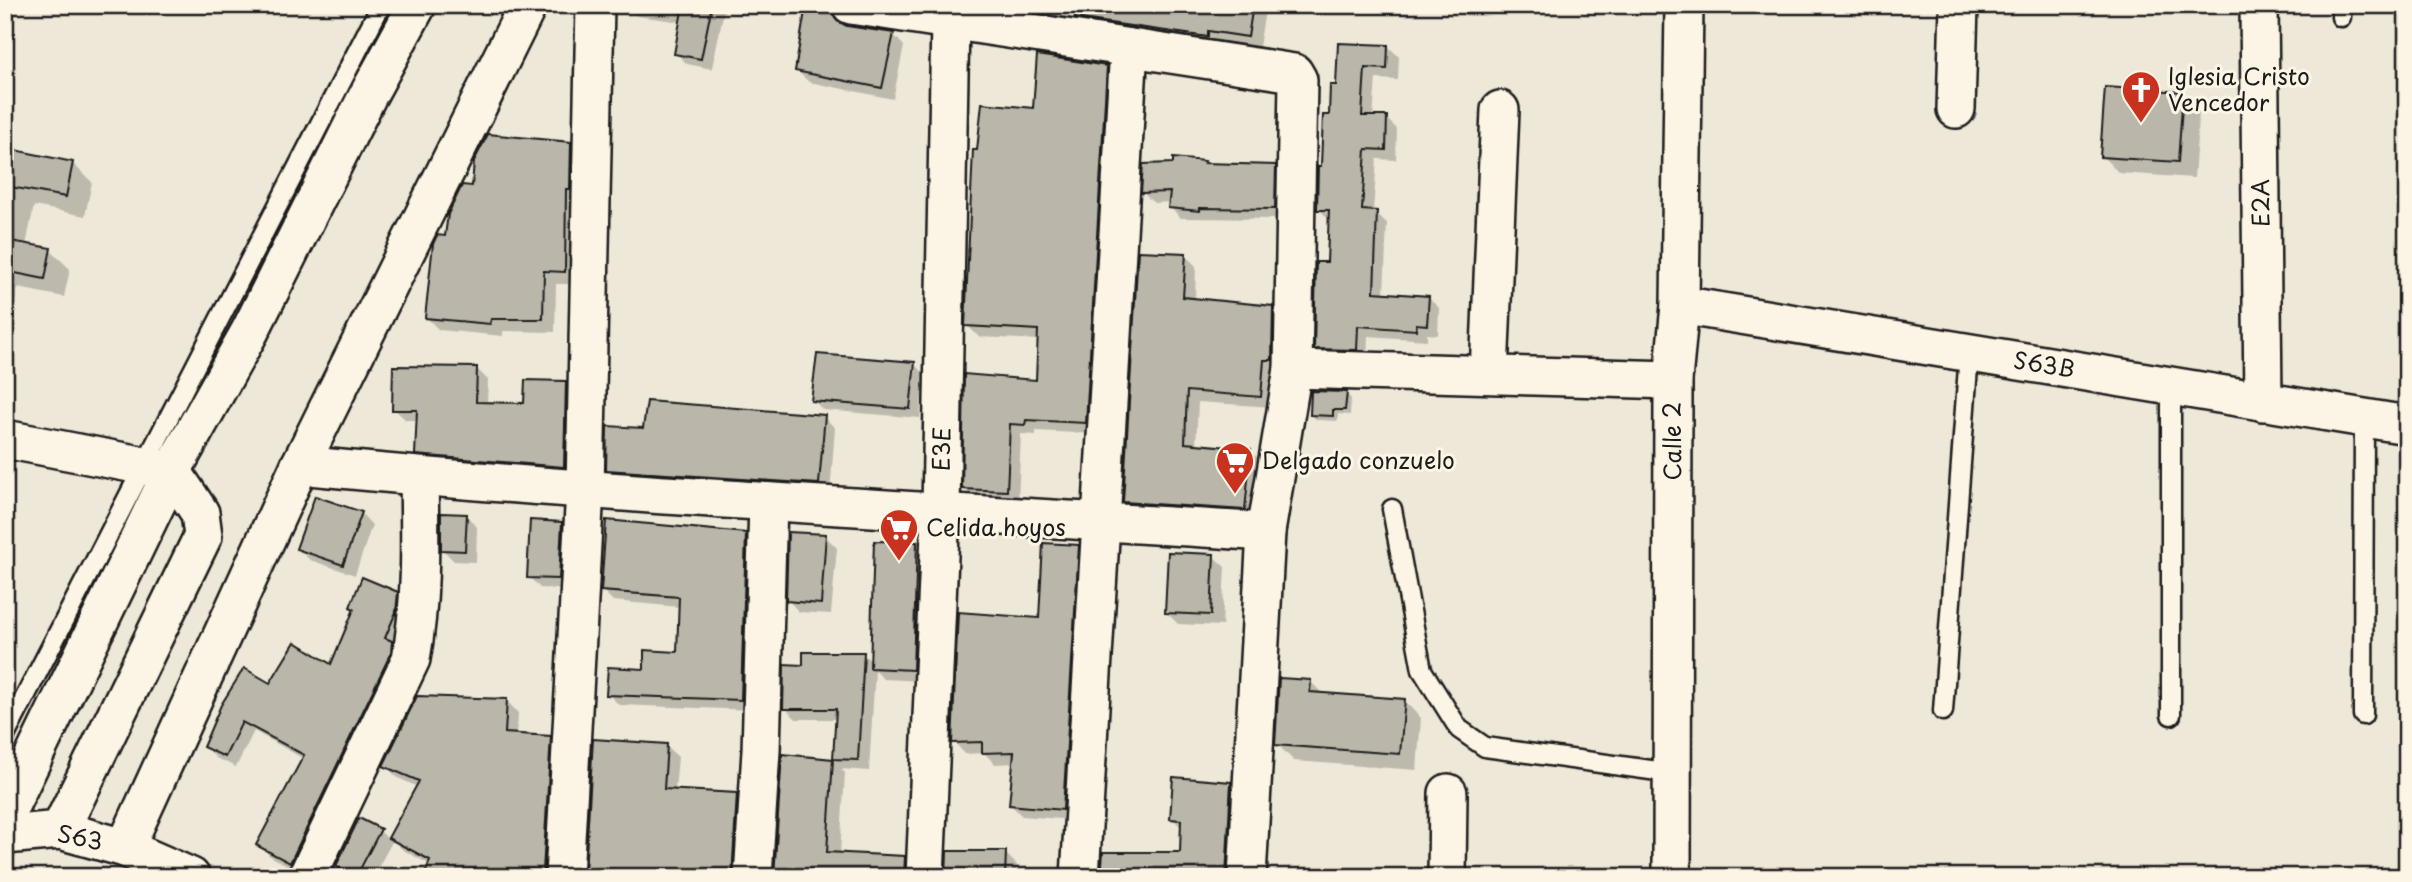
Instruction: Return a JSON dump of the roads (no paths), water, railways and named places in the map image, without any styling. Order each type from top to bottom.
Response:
[{"type":"street","points":[[5,816],[158,469],[250,331],[367,97],[417,5]]},
{"type":"street","points":[[125,848],[300,465],[528,5]]},
{"type":"street","points":[[564,877],[585,489],[595,5]]},
{"type":"street","points":[[851,5],[1294,73],[1298,80],[1293,369],[1266,532],[1247,877]]},
{"type":"street","name":"Calle 2","points":[[1672,877],[1673,380],[1681,305],[1684,5]]},
{"type":"street","points":[[1956,109],[1959,5]]},
{"type":"street","name":"E2A","points":[[2259,5],[2263,402]]},
{"type":"street","name":"E3E","points":[[925,877],[941,510],[950,21]]},
{"type":"street","points":[[1080,877],[1129,48]]},
{"type":"street","points":[[1489,374],[1500,110]]},
{"type":"street","name":"S63B","points":[[1681,305],[2407,425]]},
{"type":"street","points":[[1293,369],[1673,380]]},
{"type":"street","points":[[5,439],[158,469],[200,513],[203,536],[60,830]]},
{"type":"street","points":[[300,465],[419,477],[768,502],[941,510],[1266,532]]},
{"type":"street","points":[[307,877],[411,659],[418,620],[421,570],[419,477]]},
{"type":"street","points":[[753,877],[761,751],[768,502]]},
{"type":"street","points":[[1447,877],[1448,793]]},
{"type":"street","name":"S63","points":[[5,835],[60,830],[125,848],[191,877]]},
{"type":"lane","points":[[5,736],[158,469],[381,5]]},
{"type":"lane","points":[[1943,711],[1969,353]]},
{"type":"lane","points":[[2171,386],[2171,715]]},
{"type":"lane","points":[[2363,715],[2364,418]]},
{"type":"lane","points":[[1392,509],[1422,670],[1459,729],[1485,747],[1672,773]]},
{"type":"place","name":"Iglesia Cristo Vencedor","points":[[2141,124]]},
{"type":"place","name":"Delgado conzuelo","points":[[1235,495]]},
{"type":"place","name":"Celida hoyos","points":[[899,562]]}]
